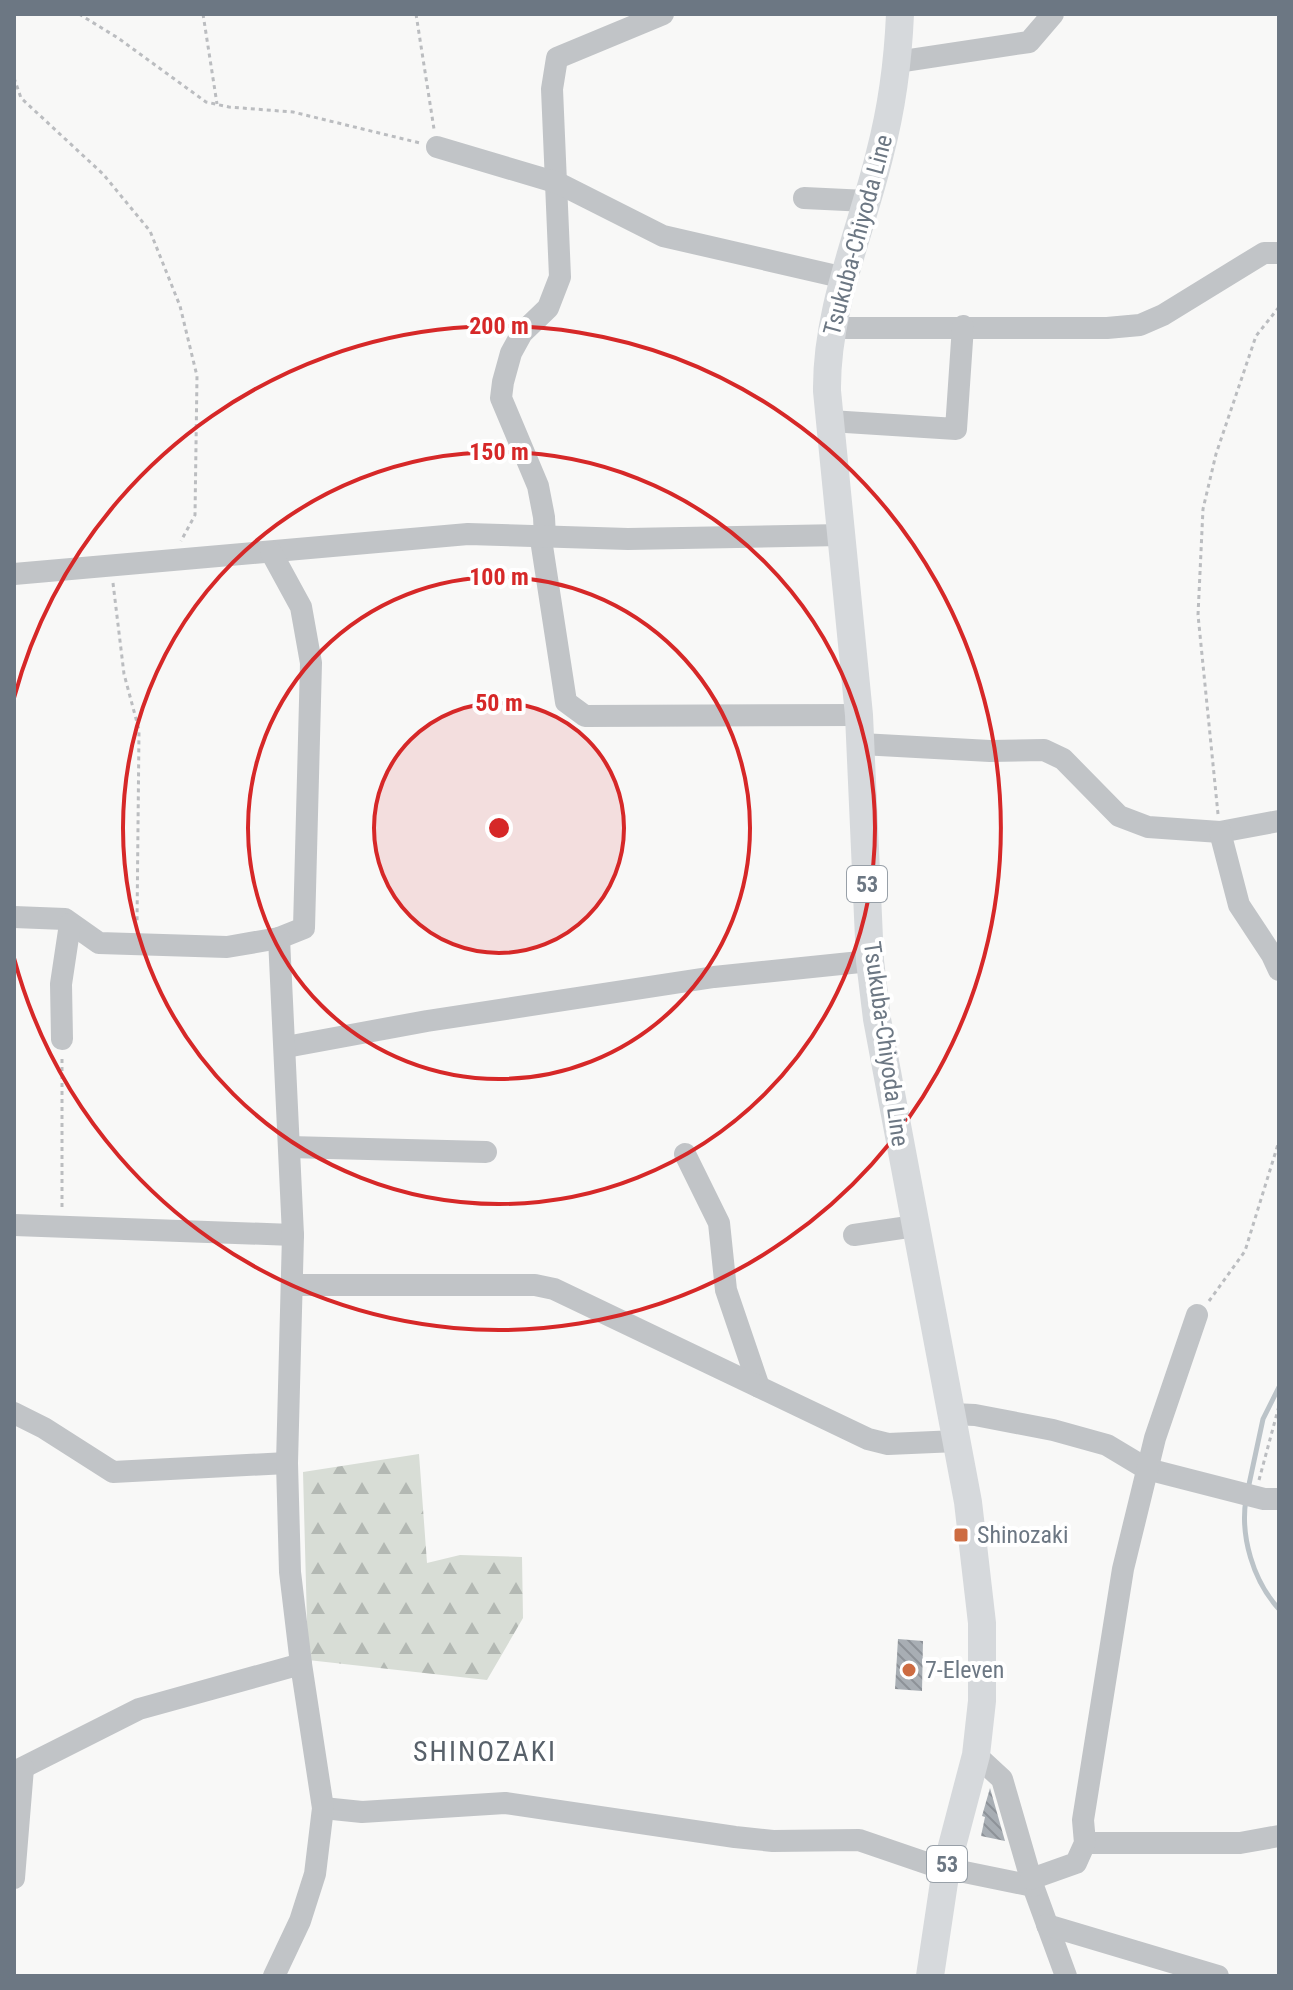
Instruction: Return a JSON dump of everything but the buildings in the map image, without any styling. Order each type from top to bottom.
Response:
[{"type":"main road","name":"Tsukuba-Chiyoda Line","points":[[900,14],[897,62],[880,154],[831,328],[827,361],[830,421],[859,715],[870,961],[887,1081],[955,1428],[975,1553],[982,1623],[982,1701],[976,1755],[946,1869],[930,1976]]},
{"type":"street","points":[[663,14],[557,58],[552,89],[560,277],[548,308],[522,333],[511,353],[503,382],[501,398],[538,486],[545,538],[542,546],[566,702],[585,716],[859,715]]},
{"type":"street","points":[[897,62],[1029,42],[1053,14]]},
{"type":"street","points":[[437,147],[558,183],[663,236],[845,278]]},
{"type":"street","points":[[804,198],[867,201]]},
{"type":"street","points":[[831,328],[1107,328],[1140,325],[1163,315],[1264,253],[1279,253]]},
{"type":"street","points":[[830,421],[956,429],[963,326]]},
{"type":"street","points":[[15,572],[111,567],[468,534],[628,539],[842,535]]},
{"type":"street","points":[[14,917],[65,919],[99,943],[227,947],[279,938],[304,928],[311,663],[301,607],[271,552]]},
{"type":"street","points":[[861,744],[990,751],[1044,750],[1063,759],[1119,816],[1148,827],[1220,832],[1279,821]]},
{"type":"street","points":[[1220,832],[1239,905],[1279,970]]},
{"type":"street","points":[[62,1039],[61,984],[70,924]]},
{"type":"street","points":[[274,1976],[300,1921],[315,1874],[323,1808],[290,1572],[287,1463],[293,1235],[279,938]]},
{"type":"street","points":[[286,1047],[427,1021],[714,977],[870,961]]},
{"type":"street","points":[[289,1147],[486,1152]]},
{"type":"street","points":[[685,1154],[719,1223],[726,1290],[759,1387]]},
{"type":"street","points":[[14,1225],[293,1235]]},
{"type":"street","points":[[854,1235],[915,1226]]},
{"type":"street","points":[[292,1285],[535,1285],[554,1289],[868,1439],[888,1444],[955,1428],[975,1415],[1053,1430],[1107,1445],[1147,1469],[1279,1499]]},
{"type":"street","points":[[323,1808],[362,1812],[505,1803],[773,1841],[859,1840],[946,1869],[1032,1883],[1076,1863],[1085,1843],[1083,1820],[1123,1569],[1163,1413],[1197,1315]]},
{"type":"street","points":[[14,1413],[44,1428],[113,1472],[287,1463]]},
{"type":"street","points":[[14,1878],[18,1770],[139,1709],[301,1664]]},
{"type":"street","points":[[976,1755],[1002,1779],[1032,1883],[1066,1976]]},
{"type":"street","points":[[1085,1843],[1240,1843],[1279,1836]]},
{"type":"street","points":[[1047,1925],[1164,1968],[1218,1976]]},
{"type":"path","points":[[79,14],[118,38],[206,102],[293,112],[437,147],[416,14]]},
{"type":"path","points":[[203,14],[217,104]]},
{"type":"path","points":[[14,78],[21,98],[103,174],[150,231],[180,306],[197,376],[195,515],[170,562]]},
{"type":"path","points":[[1220,832],[1198,615],[1203,509],[1216,454],[1256,336],[1279,307]]},
{"type":"path","points":[[111,567],[124,674],[139,730],[137,943]]},
{"type":"path","points":[[62,1039],[62,1226]]},
{"type":"path","points":[[1197,1315],[1245,1251],[1279,1141]]},
{"type":"path","points":[[1255,1496],[1279,1406]]},
{"type":"green space","points":[[419,1454],[427,1563],[460,1555],[522,1557],[523,1618],[487,1680],[308,1660],[303,1472]]},
{"type":"waterway","points":[[1248,1489],[1263,1419],[1279,1387]]},
{"type":"waterway","points":[[1246,1499],[1245,1528],[1250,1557],[1262,1585],[1279,1609]]},
{"type":"place","name":"Shinozaki","points":[[961,1535]]},
{"type":"place","name":"7-Eleven","points":[[909,1670]]},
{"type":"district","name":"SHINOZAKI","points":[[485,1751]]}]
